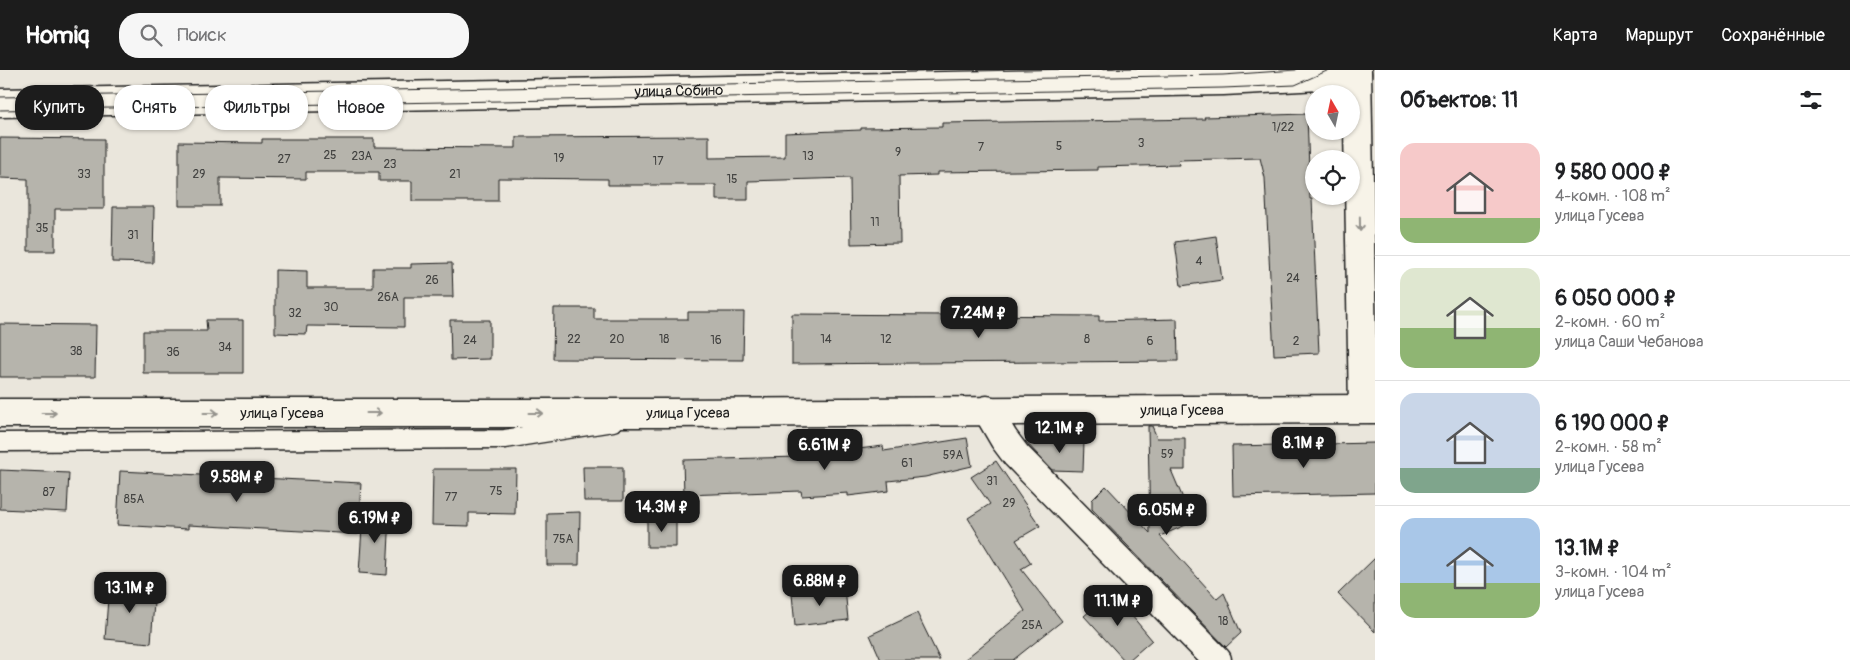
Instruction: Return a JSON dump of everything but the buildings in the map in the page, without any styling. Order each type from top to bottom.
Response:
[{"type":"street","name":"улица Собино","points":[[0,103],[1222,81],[1357,72]]},
{"type":"street","points":[[1357,72],[1369,408]]},
{"type":"street","name":"улица Гусева","points":[[0,413],[660,413],[1369,408]]},
{"type":"street","points":[[987,410],[1016,455],[1218,660]]},
{"type":"lane","points":[[0,442],[505,439],[572,430],[660,413]]},
{"type":"tram line","points":[[0,97],[1223,75],[1296,70]]},
{"type":"tram line","points":[[0,110],[1223,88],[1295,85],[1329,70]]}]
